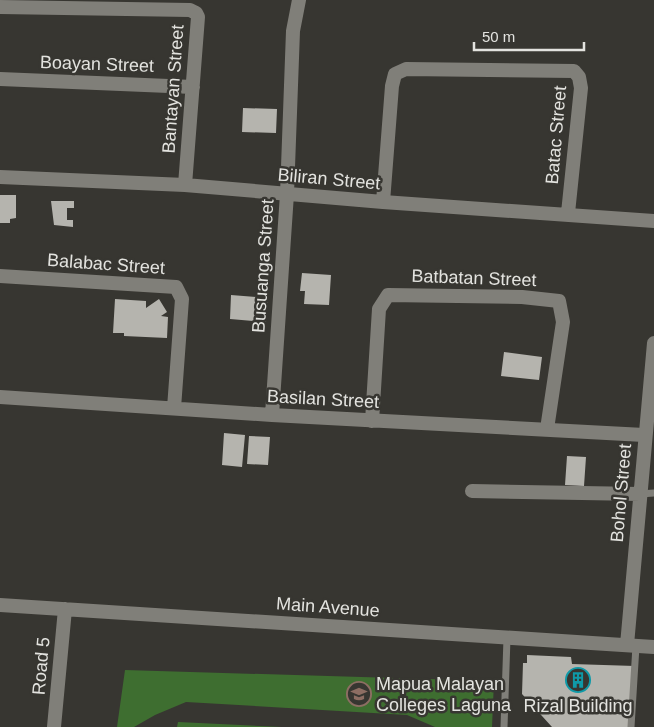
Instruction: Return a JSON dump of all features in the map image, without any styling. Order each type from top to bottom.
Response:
[{"type":"street","name":"Busuanga Street","points":[[272,415],[287,194],[293,31],[299,0]]},
{"type":"street","name":"Bantayan Street","points":[[0,7],[190,10],[196,13],[198,17],[185,185]]},
{"type":"street","name":"Batac Street","points":[[383,202],[392,86],[395,74],[406,69],[574,71],[579,77],[582,88],[568,213]]},
{"type":"street","name":"Boayan Street","points":[[0,79],[192,87]]},
{"type":"street","name":"Biliran Street","points":[[0,177],[185,185],[383,202],[568,213],[654,221]]},
{"type":"street","name":"Balabac Street","points":[[0,276],[176,287],[182,299],[174,408]]},
{"type":"street","name":"Batbatan Street","points":[[372,421],[379,309],[388,295],[522,297],[558,301],[563,322],[547,429]]},
{"type":"street","name":"Bohol Street","points":[[632,646],[647,493],[644,435],[654,343]]},
{"type":"street","name":"Basilan Street","points":[[0,397],[372,421],[644,435]]},
{"type":"street","points":[[472,491],[647,493]]},
{"type":"street","name":"Main Avenue","points":[[0,605],[654,647]]},
{"type":"street","name":"Road 5","points":[[54,727],[65,609]]},
{"type":"lane","points":[[504,727],[507,638]]},
{"type":"lane","points":[[631,727],[632,646]]},
{"type":"green space","points":[[125,670],[494,681],[492,727],[435,727],[407,715],[186,702],[155,715],[134,727],[117,727]]},
{"type":"green space","points":[[178,722],[282,727],[177,727]]},
{"type":"building","points":[[243,108],[277,109],[276,133],[242,132]]},
{"type":"building","points":[[0,195],[16,195],[16,218],[10,219],[10,223],[0,223]]},
{"type":"building","points":[[51,201],[74,201],[74,208],[67,208],[67,220],[73,220],[73,227],[54,225]]},
{"type":"building","points":[[302,273],[331,275],[329,305],[304,304],[305,291],[300,291]]},
{"type":"building","points":[[231,295],[268,298],[266,322],[230,319]]},
{"type":"building","points":[[115,299],[146,301],[146,308],[159,299],[167,312],[161,316],[168,317],[167,338],[124,336],[124,333],[113,333]]},
{"type":"building","points":[[504,352],[542,357],[539,380],[501,376]]},
{"type":"building","points":[[224,433],[245,435],[242,467],[222,465]]},
{"type":"building","points":[[249,436],[270,437],[268,465],[247,464]]},
{"type":"building","points":[[567,456],[586,457],[584,486],[565,485]]},
{"type":"building","name":"Rizal Building","points":[[527,655],[571,657],[572,664],[635,666],[629,727],[552,727],[522,694],[523,663],[527,663]]},
{"type":"place","name":"Rizal Building","points":[[578,680]]},
{"type":"place","name":"Mapua Malayan Colleges Laguna","points":[[359,694]]}]
